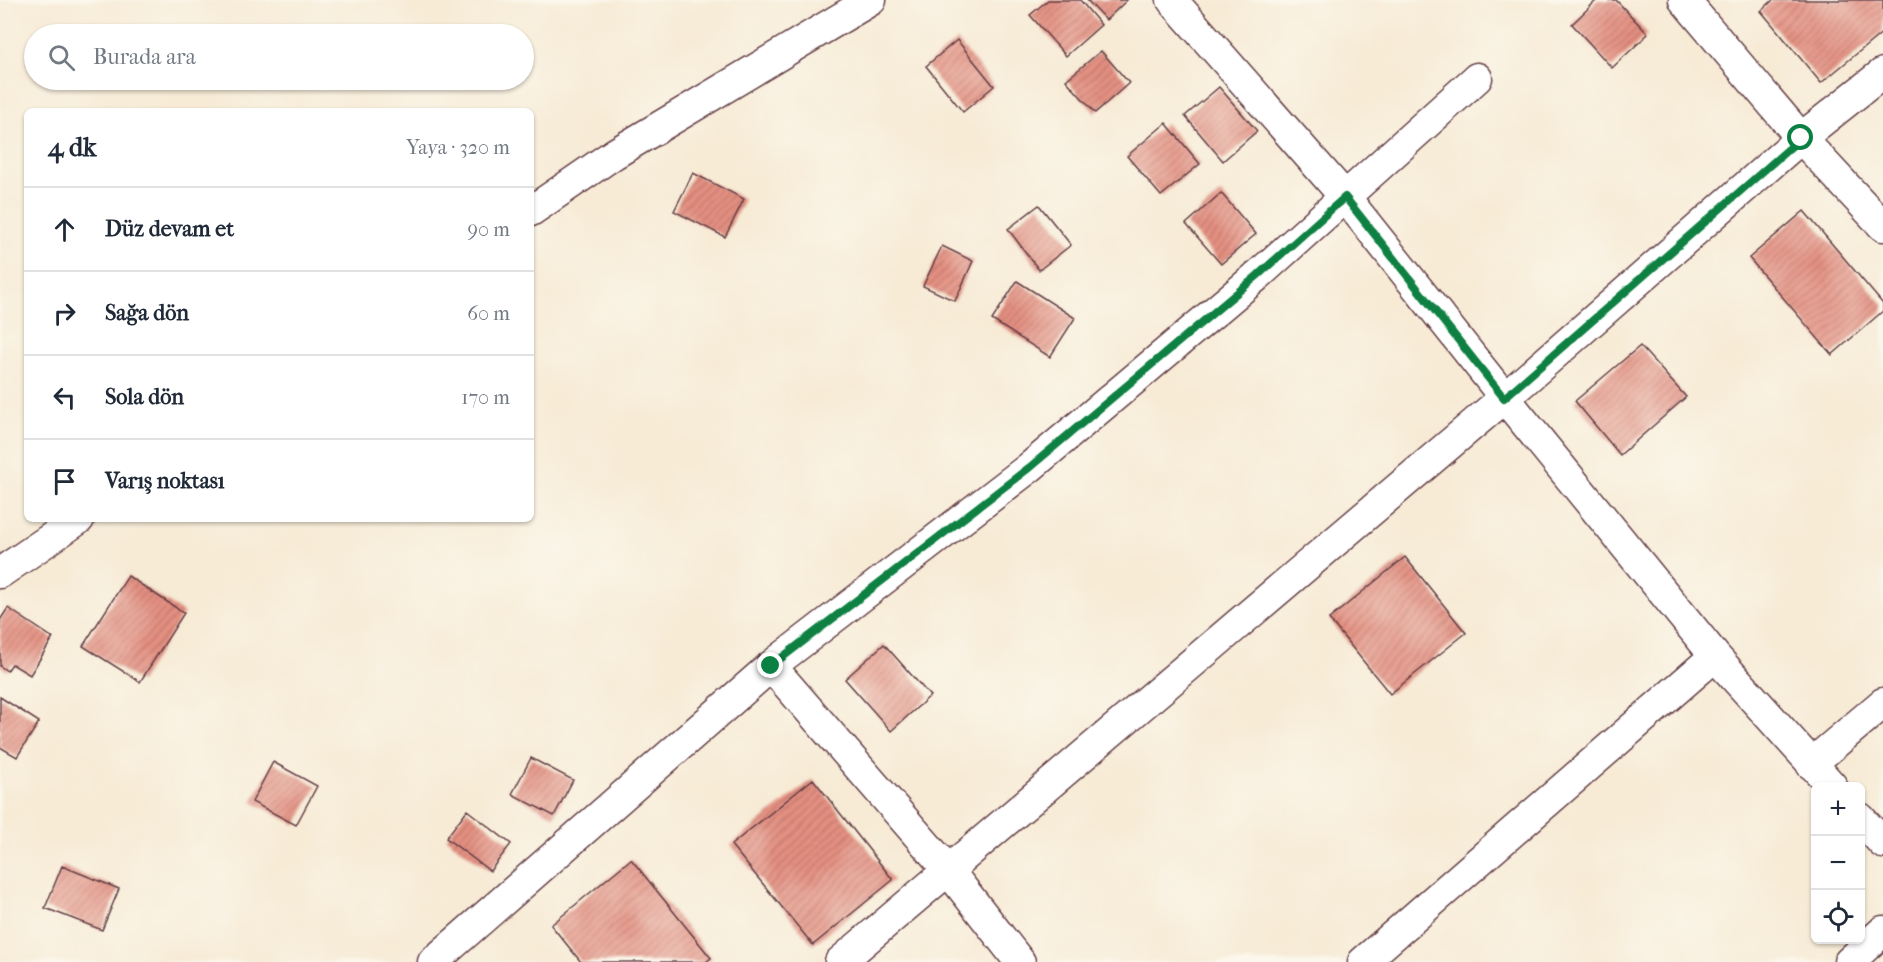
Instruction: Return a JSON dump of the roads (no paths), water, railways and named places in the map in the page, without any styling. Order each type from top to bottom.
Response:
[{"type":"street","points":[[534,209],[614,154],[872,0]]},
{"type":"street","points":[[1172,0],[1345,197],[1504,398],[1715,656],[1828,782]]},
{"type":"street","points":[[1684,0],[1801,138],[1883,226]]},
{"type":"street","points":[[840,962],[1504,398],[1801,138],[1883,73]]},
{"type":"street","points":[[433,962],[771,666],[1030,467],[1257,276],[1476,78]]},
{"type":"street","points":[[0,573],[75,522]]},
{"type":"street","points":[[1363,962],[1715,656]]},
{"type":"street","points":[[771,666],[948,870],[1020,962]]},
{"type":"street","points":[[1811,764],[1883,703]]},
{"type":"street","points":[[1865,823],[1883,843]]},
{"type":"street","points":[[1849,962],[1883,930]]}]
